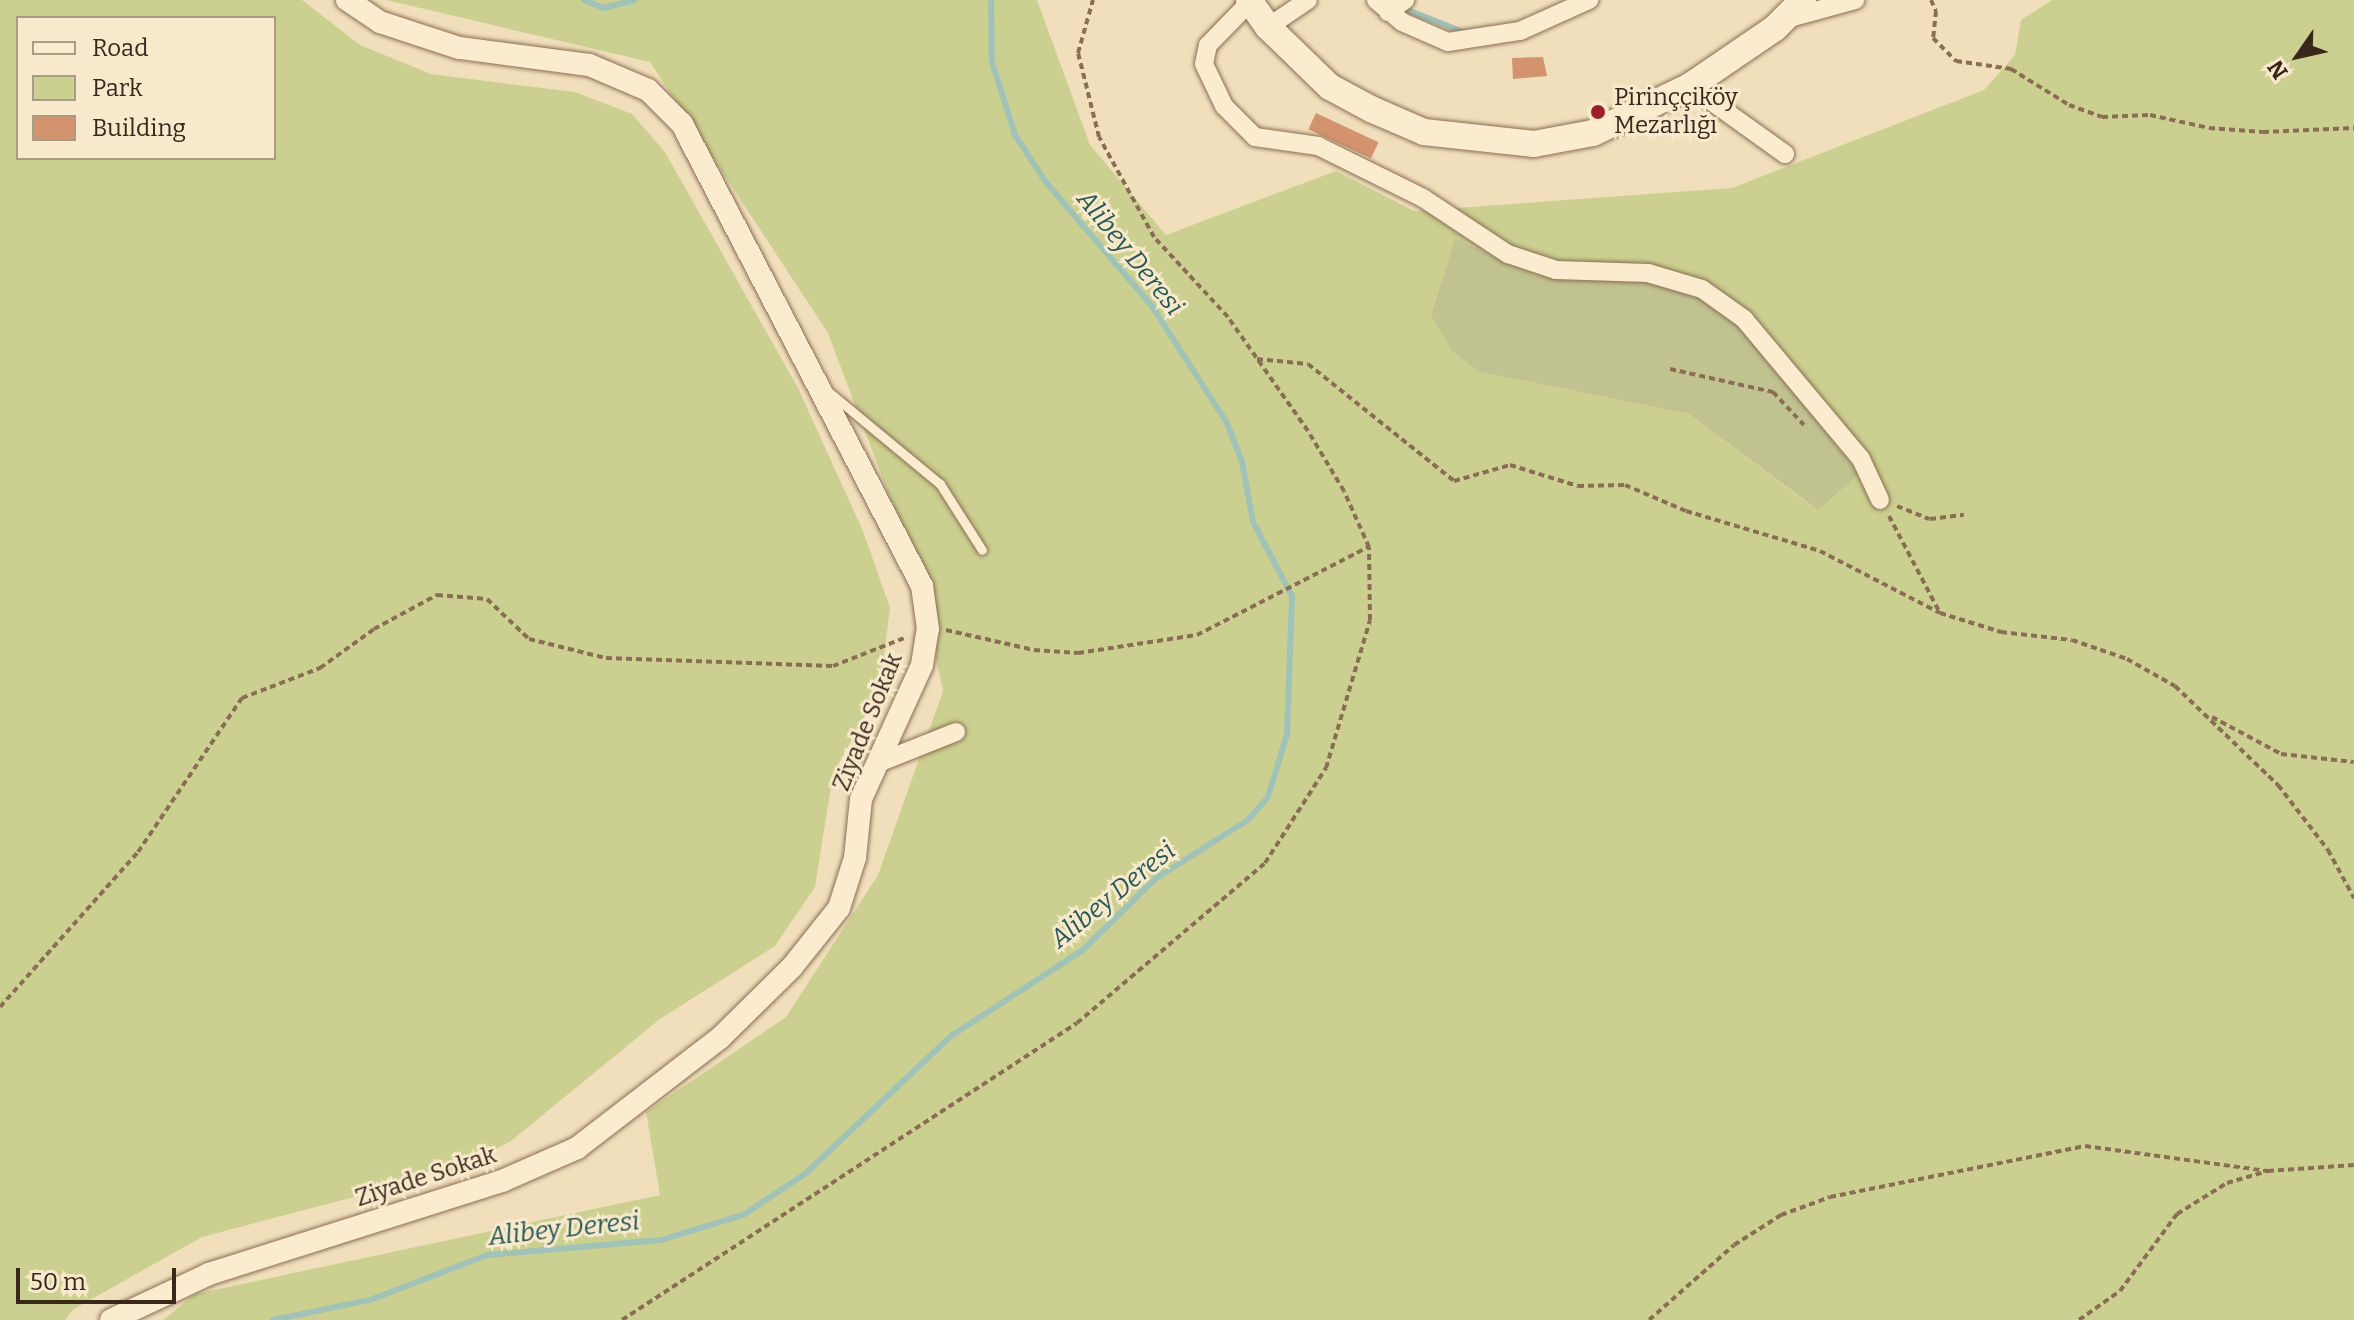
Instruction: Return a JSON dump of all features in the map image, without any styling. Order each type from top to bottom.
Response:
[{"type":"main road","points":[[1249,1],[1268,27],[1330,87],[1424,132],[1475,141],[1534,144],[1593,133],[1690,86],[1783,20],[1803,0]]},
{"type":"street","name":"Ziyade Sokak","points":[[111,1320],[209,1274],[502,1181],[577,1148],[720,1038],[792,967],[839,908],[855,858],[861,799],[922,665],[928,629],[922,586],[821,386],[682,124],[648,90],[589,65],[459,48],[380,22],[347,0]]},
{"type":"street","points":[[1268,27],[1308,0]]},
{"type":"street","points":[[1382,6],[1405,0]]},
{"type":"street","points":[[1382,6],[1448,42],[1473,41],[1520,31],[1571,13],[1589,0]]},
{"type":"street","points":[[1783,20],[1855,0]]},
{"type":"street","points":[[1249,1],[1215,37],[1204,64],[1224,106],[1255,137],[1318,146],[1423,198],[1508,254],[1556,270],[1648,273],[1702,289],[1753,330],[1861,459],[1880,500]]},
{"type":"street","points":[[1690,86],[1785,154]]},
{"type":"street","points":[[878,763],[956,732]]},
{"type":"lane","points":[[821,386],[940,484],[982,550]]},
{"type":"path","points":[[622,1320],[1077,1023],[1265,863],[1326,768],[1352,695],[1370,620],[1369,547],[1344,491],[1228,317],[1154,237],[1099,137],[1078,53],[1093,0]]},
{"type":"path","points":[[1931,0],[1936,11],[1933,38],[1956,61],[2011,69],[2069,105],[2102,117],[2150,115],[2209,128],[2263,132],[2354,128]]},
{"type":"path","points":[[1257,359],[1308,364],[1454,481],[1510,465],[1578,486],[1625,485],[1686,511],[1820,551],[1940,613],[2001,632],[2072,640],[2127,659],[2175,686],[2278,785],[2328,850],[2354,898]]},
{"type":"path","points":[[1670,369],[1773,392],[1815,435]]},
{"type":"path","points":[[1880,500],[1940,613]]},
{"type":"path","points":[[1880,500],[1930,519],[1964,515]]},
{"type":"path","points":[[0,1007],[138,852],[242,698],[320,668],[374,629],[437,595],[487,599],[529,639],[606,658],[833,666],[928,629],[1078,653],[1197,635],[1305,584],[1369,547]]},
{"type":"path","points":[[2203,712],[2281,754],[2354,762]]},
{"type":"path","points":[[1649,1320],[1734,1245],[1781,1215],[1830,1197],[2085,1146],[2268,1171],[2354,1165]]},
{"type":"path","points":[[2079,1320],[2120,1291],[2177,1214],[2227,1183],[2268,1171]]},
{"type":"green space","points":[[0,0],[302,0],[360,45],[431,74],[575,92],[632,114],[665,152],[798,388],[863,531],[890,608],[880,688],[833,774],[815,887],[775,946],[660,1019],[511,1141],[457,1170],[202,1237],[74,1309],[65,1320],[0,1320]]},
{"type":"green space","points":[[386,0],[1037,0],[1090,145],[1166,235],[1336,171],[1414,211],[1732,188],[1984,90],[2015,55],[2021,20],[2052,0],[2354,0],[2354,1320],[163,1320],[195,1294],[660,1195],[646,1112],[786,1017],[878,875],[943,691],[916,567],[828,333],[650,62]],"holes":[[[1455,238],[1536,276],[1817,510],[1689,414],[1481,372],[1431,315]]]},
{"type":"green space","points":[[1455,238],[1536,276],[1646,280],[1695,293],[1738,323],[1859,474],[1818,510],[1689,414],[1480,372],[1452,351],[1431,315]]},
{"type":"building","points":[[1543,57],[1547,76],[1513,79],[1512,58]]},
{"type":"building","points":[[1316,113],[1379,142],[1371,158],[1308,129]]},
{"type":"waterway","points":[[584,0],[603,8],[634,0]]},
{"type":"waterway","name":"Alibey Deresi","points":[[273,1320],[370,1300],[487,1255],[661,1240],[743,1215],[805,1174],[951,1036],[1083,950],[1155,879],[1248,820],[1268,797],[1287,734],[1292,596],[1253,522],[1242,462],[1227,423],[1152,306],[1045,181],[1015,135],[992,62],[991,0]]},
{"type":"waterway","points":[[1410,11],[1463,32]]},
{"type":"place","name":"Pirinççiköy Mezarlığı","points":[[1598,112]]}]
